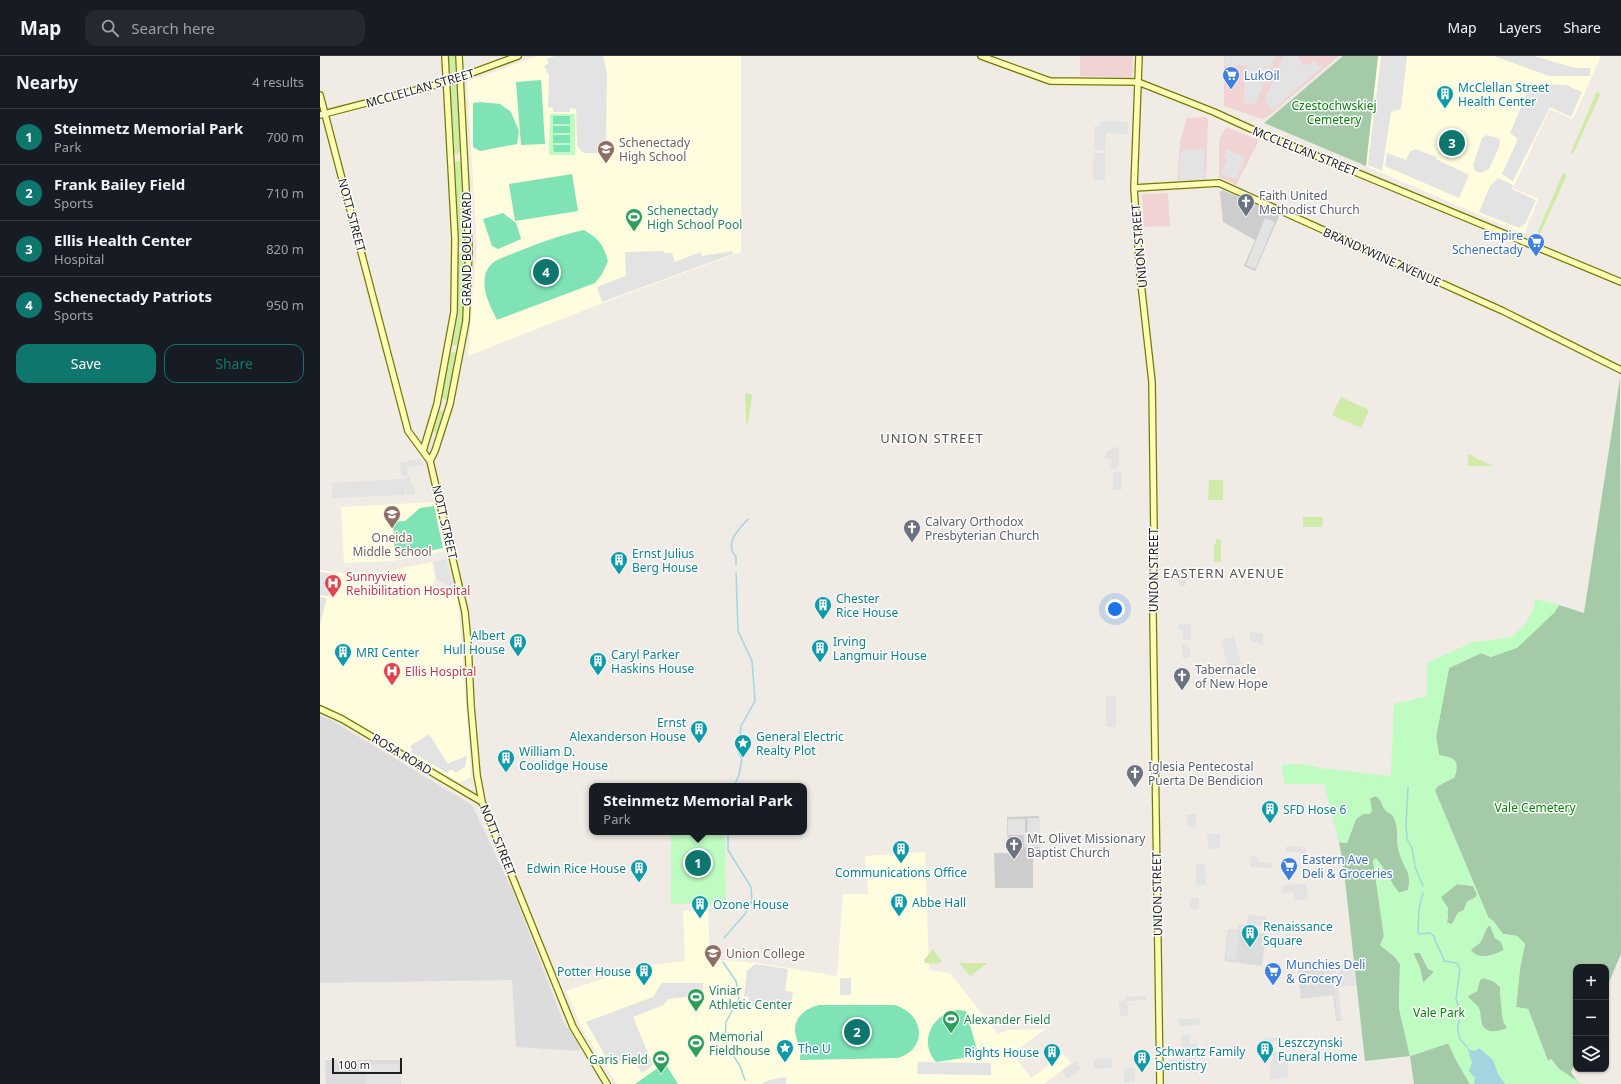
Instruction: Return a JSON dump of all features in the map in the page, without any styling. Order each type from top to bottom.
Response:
[{"type":"main road","name":"GRAND BOULEVARD","points":[[423,451],[437,404],[454,312],[455,239],[445,56]]},
{"type":"main road","name":"GRAND BOULEVARD","points":[[430,461],[435,451],[450,404],[466,321],[469,249],[459,56]]},
{"type":"main road","name":"MCCLELLAN STREET","points":[[323,114],[447,82],[518,56]]},
{"type":"main road","name":"MCCLELLAN STREET","points":[[981,56],[1050,81],[1138,82],[1214,112],[1249,128],[1621,282]]},
{"type":"main road","name":"UNION STREET","points":[[1139,56],[1134,188],[1140,274],[1152,382],[1154,531],[1153,615],[1160,1084]]},
{"type":"main road","name":"NOTT STREET","points":[[320,95],[323,114],[408,431],[430,461],[465,612],[477,775],[482,802],[573,1027],[607,1084]]},
{"type":"main road","name":"BRANDYWINE AVENUE","points":[[1134,188],[1219,183],[1500,310],[1621,370]]},
{"type":"main road","name":"ROSA ROAD","points":[[320,709],[342,719],[482,802]]},
{"type":"shaded area","name":"Schenectady High School","points":[[537,56],[741,56],[741,252],[608,301],[468,356],[477,246],[467,82]]},
{"type":"shaded area","points":[[555,56],[603,56],[607,74],[606,147],[599,153],[584,153],[577,145],[576,109],[570,108],[570,112],[553,112],[553,108],[548,107],[549,75],[544,66],[549,63],[546,59]]},
{"type":"shaded area","points":[[1080,56],[1133,56],[1132,78],[1080,76]]},
{"type":"shaded area","points":[[1224,56],[1339,56],[1270,115],[1262,119],[1224,106]]},
{"type":"shaded area","points":[[1225,56],[1276,56],[1255,104],[1243,103],[1247,66],[1224,65]]},
{"type":"shaded area","points":[[1284,56],[1297,56],[1304,66],[1315,61],[1321,68],[1271,111],[1265,100]]},
{"type":"shaded area","points":[[1378,56],[1601,56],[1573,119],[1550,109],[1513,188],[1538,199],[1524,234],[1366,166]]},
{"type":"shaded area","points":[[1381,56],[1407,56],[1401,109],[1391,112],[1382,171],[1368,165]]},
{"type":"shaded area","points":[[1494,56],[1534,56],[1575,68],[1590,68],[1590,76],[1549,76]]},
{"type":"shaded area","points":[[1531,84],[1566,85],[1582,92],[1571,117],[1550,107],[1513,181],[1502,174],[1518,139],[1510,133]]},
{"type":"shaded area","points":[[1205,117],[1208,119],[1206,180],[1177,181],[1180,142],[1187,118]]},
{"type":"shaded area","points":[[1100,121],[1128,122],[1128,134],[1106,133],[1105,150],[1094,150],[1094,126],[1100,126]]},
{"type":"shaded area","points":[[1226,127],[1259,140],[1236,185],[1219,177],[1220,137]]},
{"type":"shaded area","points":[[1487,135],[1500,139],[1499,147],[1489,169],[1481,173],[1475,171],[1473,165],[1482,138]]},
{"type":"shaded area","points":[[1204,149],[1204,172],[1206,172],[1206,179],[1179,180],[1180,155],[1183,150]]},
{"type":"shaded area","points":[[1227,149],[1246,157],[1236,180],[1221,173],[1227,159],[1224,157]]},
{"type":"shaded area","points":[[1415,149],[1437,157],[1436,159],[1469,175],[1459,198],[1385,166],[1387,153],[1406,160],[1410,152]]},
{"type":"shaded area","points":[[1093,153],[1105,153],[1105,180],[1093,180]]},
{"type":"shaded area","points":[[1498,178],[1513,185],[1512,189],[1536,200],[1525,224],[1519,228],[1479,212],[1490,186]]},
{"type":"shaded area","name":"Faith United Methodist Church","points":[[1222,190],[1280,214],[1255,271],[1244,266],[1255,240],[1223,222],[1220,192]]},
{"type":"shaded area","points":[[1168,193],[1170,226],[1144,227],[1142,194]]},
{"type":"shaded area","points":[[1265,218],[1275,222],[1255,269],[1246,265]]},
{"type":"shaded area","points":[[663,251],[664,253],[672,253],[675,262],[700,252],[702,256],[732,251],[733,254],[602,302],[597,287],[626,276],[625,252]]},
{"type":"shaded area","points":[[1119,446],[1119,465],[1117,465],[1116,469],[1110,468],[1112,461],[1104,457],[1107,451]]},
{"type":"shaded area","points":[[420,459],[424,465],[407,467],[408,476],[402,477],[399,463]]},
{"type":"shaded area","points":[[1113,472],[1122,472],[1122,490],[1113,490]]},
{"type":"shaded area","points":[[405,477],[410,477],[411,485],[414,484],[415,494],[406,495]]},
{"type":"shaded area","points":[[405,479],[405,495],[332,498],[332,483]]},
{"type":"shaded area","name":"Oneida Middle School","points":[[435,502],[446,551],[392,561],[344,563],[341,507]]},
{"type":"shaded area","points":[[446,559],[456,591],[447,593],[450,587],[437,579],[434,562]]},
{"type":"shaded area","name":"Ellis Hospital","points":[[432,562],[435,579],[431,590],[441,597],[457,594],[471,777],[460,783],[344,716],[320,704],[320,570],[345,573],[382,572]]},
{"type":"shaded area","points":[[320,572],[336,574],[335,583],[329,596],[320,595]]},
{"type":"shaded area","points":[[1179,572],[1189,572],[1189,579],[1186,579],[1186,586],[1179,586]]},
{"type":"shaded area","points":[[320,597],[327,598],[320,625]]},
{"type":"shaded area","points":[[1179,624],[1191,624],[1191,640],[1183,640],[1183,630],[1179,630]]},
{"type":"shaded area","points":[[1250,632],[1263,633],[1263,645],[1250,640]]},
{"type":"shaded area","points":[[1234,637],[1241,664],[1228,667],[1221,640]]},
{"type":"shaded area","points":[[1182,644],[1186,644],[1186,647],[1190,647],[1190,658],[1182,658]]},
{"type":"shaded area","points":[[1106,696],[1116,696],[1116,727],[1106,727]]},
{"type":"shaded area","points":[[320,715],[331,720],[472,805],[515,896],[563,1021],[580,1047],[579,1051],[516,1047],[512,980],[320,983]]},
{"type":"shaded area","points":[[429,734],[448,764],[467,755],[465,767],[455,773],[453,770],[449,770],[447,773],[411,752],[412,750],[410,746]]},
{"type":"shaded area","points":[[1196,814],[1196,827],[1188,827],[1187,815]]},
{"type":"shaded area","name":"Mt. Olivet Missionary Baptist Church","points":[[1039,816],[1040,852],[1033,852],[1033,888],[995,888],[994,853],[1008,853],[1007,817]]},
{"type":"shaded area","points":[[1028,818],[1040,818],[1040,847],[1024,847],[1024,835],[1008,835],[1008,819],[1025,819],[1025,832],[1027,832]]},
{"type":"shaded area","points":[[1207,834],[1220,834],[1220,848],[1208,849]]},
{"type":"shaded area","points":[[1286,846],[1306,847],[1306,853],[1286,852]]},
{"type":"shaded area","name":"Union College","points":[[925,852],[929,970],[950,973],[998,1034],[1008,1030],[1046,1029],[1012,1053],[1031,1078],[1064,1054],[1071,1063],[1044,1084],[617,1084],[582,1029],[566,991],[642,966],[685,961],[683,911],[708,910],[710,959],[757,963],[837,976],[843,894],[868,894],[865,856]]},
{"type":"shaded area","points":[[1251,856],[1258,857],[1258,862],[1273,863],[1272,868],[1250,867]]},
{"type":"shaded area","points":[[1196,864],[1205,864],[1206,885],[1196,885]]},
{"type":"shaded area","points":[[1306,883],[1308,899],[1295,901],[1294,892],[1282,894],[1282,886]]},
{"type":"shaded area","points":[[1190,898],[1199,898],[1199,909],[1190,909]]},
{"type":"shaded area","points":[[1248,915],[1266,916],[1264,926],[1252,925],[1252,931],[1237,930],[1238,924],[1246,925]]},
{"type":"shaded area","name":"Renaissance Square","points":[[1228,929],[1266,934],[1262,966],[1224,961]]},
{"type":"shaded area","points":[[1229,930],[1239,932],[1236,960],[1226,959]]},
{"type":"shaded area","points":[[1287,936],[1288,947],[1274,949],[1275,937]]},
{"type":"shaded area","points":[[755,964],[788,969],[785,991],[793,992],[790,1010],[747,1005],[749,997],[744,996],[747,971]]},
{"type":"shaded area","points":[[1353,965],[1356,985],[1339,987],[1337,967]]},
{"type":"shaded area","name":"Renaissance Square","points":[[1335,966],[1342,1020],[1336,1021],[1333,995],[1301,999],[1298,971]]},
{"type":"shaded area","points":[[1335,970],[1342,1019],[1338,1019],[1333,983],[1325,983],[1324,971]]},
{"type":"shaded area","points":[[840,978],[851,978],[851,995],[840,995]]},
{"type":"shaded area","points":[[662,983],[703,983],[703,995],[668,999],[664,1005],[633,1017],[653,1065],[642,1073],[631,1056],[611,1066],[586,1022],[653,997]]},
{"type":"shaded area","points":[[1146,996],[1146,1000],[1127,1001],[1128,1015],[1120,1016],[1119,1001],[1125,1001],[1125,997]]},
{"type":"shaded area","points":[[1179,1019],[1199,1019],[1200,1025],[1179,1026]]},
{"type":"shaded area","points":[[1181,1035],[1189,1035],[1190,1044],[1197,1043],[1197,1059],[1192,1059],[1192,1064],[1185,1064],[1185,1068],[1169,1068],[1169,1060],[1182,1060]]},
{"type":"shaded area","points":[[1278,1037],[1278,1041],[1271,1041],[1271,1050],[1261,1050],[1263,1038]]},
{"type":"shaded area","points":[[1281,1052],[1279,1064],[1288,1063],[1288,1076],[1269,1080],[1273,1053]]},
{"type":"shaded area","points":[[1112,1058],[1112,1068],[1094,1069],[1094,1059]]},
{"type":"shaded area","points":[[325,1060],[400,1060],[401,1084],[326,1084]]},
{"type":"shaded area","points":[[1076,1061],[1081,1069],[1068,1079],[1062,1071]]},
{"type":"shaded area","points":[[918,1062],[991,1063],[991,1075],[917,1074]]},
{"type":"shaded area","points":[[366,1064],[399,1064],[400,1084],[366,1084]]},
{"type":"shaded area","points":[[1124,1068],[1135,1068],[1135,1082],[1124,1082]]},
{"type":"shaded area","points":[[786,1077],[786,1084],[761,1084],[769,1080]]},
{"type":"green space","points":[[448,56],[456,56],[457,72],[450,73]]},
{"type":"green space","name":"Czestochwskiej Cemetery","points":[[1343,56],[1378,56],[1366,166],[1264,123]]},
{"type":"green space","points":[[541,80],[545,144],[521,145],[516,82]]},
{"type":"green space","points":[[453,84],[455,84],[458,88],[461,148],[458,154],[454,152],[450,88]]},
{"type":"green space","points":[[1599,92],[1600,95],[1573,154],[1571,152],[1596,93]]},
{"type":"green space","points":[[481,102],[500,104],[511,112],[519,131],[517,144],[480,151],[473,147],[473,103]]},
{"type":"green space","points":[[550,114],[575,114],[575,155],[549,155]]},
{"type":"green space","points":[[553,116],[570,116],[570,124],[553,124]]},
{"type":"green space","points":[[553,126],[570,126],[570,133],[553,133]]},
{"type":"green space","points":[[553,135],[570,135],[570,143],[553,143]]},
{"type":"green space","points":[[553,145],[570,145],[570,152],[554,152]]},
{"type":"green space","points":[[459,161],[462,164],[465,246],[458,244],[454,162]]},
{"type":"green space","points":[[1563,173],[1567,175],[1540,234],[1538,231]]},
{"type":"green space","points":[[572,174],[578,211],[515,221],[509,184]]},
{"type":"green space","points":[[503,213],[516,223],[521,239],[498,249],[492,246],[483,219]]},
{"type":"green space","points":[[584,230],[600,242],[608,261],[602,274],[595,283],[497,320],[488,299],[484,283],[485,275],[491,265],[499,259],[531,246]]},
{"type":"green space","points":[[459,253],[464,253],[466,257],[464,300],[459,343],[453,346],[450,341],[456,310]]},
{"type":"green space","points":[[452,352],[455,352],[457,357],[447,400],[443,399],[442,390],[449,355]]},
{"type":"green space","name":"Vale Cemetery","points":[[1620,378],[1621,954],[1609,982],[1609,964],[1573,964],[1573,1067],[1571,1072],[1577,1081],[1559,1069],[1551,1059],[1548,1061],[1528,1009],[1516,1007],[1520,968],[1525,944],[1517,936],[1503,934],[1488,917],[1435,791],[1436,787],[1455,777],[1439,755],[1436,737],[1449,668],[1481,653],[1491,657],[1554,613],[1559,605],[1584,613]]},
{"type":"green space","points":[[746,393],[751,394],[752,396],[748,424],[746,422]]},
{"type":"green space","points":[[1341,397],[1369,410],[1361,428],[1332,415]]},
{"type":"green space","points":[[439,410],[444,412],[437,433],[432,431]]},
{"type":"green space","points":[[1468,454],[1493,466],[1468,466]]},
{"type":"green space","points":[[1209,480],[1223,480],[1223,500],[1208,500]]},
{"type":"green space","points":[[434,506],[443,548],[395,558],[393,522],[405,521],[420,508]]},
{"type":"green space","points":[[1303,517],[1323,517],[1322,527],[1303,527]]},
{"type":"green space","points":[[1216,539],[1221,540],[1221,562],[1214,562],[1214,544],[1216,544]]},
{"type":"green space","name":"Vale Park","points":[[1535,599],[1559,605],[1554,613],[1517,648],[1491,657],[1481,653],[1449,668],[1436,737],[1439,755],[1452,758],[1457,766],[1455,776],[1437,787],[1435,791],[1488,917],[1503,934],[1517,936],[1525,944],[1520,968],[1516,1007],[1528,1009],[1548,1061],[1551,1059],[1559,1069],[1582,1084],[1470,1084],[1448,1043],[1410,1056],[1399,1008],[1400,964],[1395,957],[1380,945],[1384,936],[1373,860],[1376,858],[1399,893],[1408,890],[1409,875],[1399,850],[1396,825],[1393,816],[1386,811],[1376,796],[1370,798],[1372,811],[1370,814],[1363,814],[1356,819],[1347,843],[1339,842],[1324,784],[1285,784],[1281,765],[1304,764],[1319,768],[1391,776],[1394,704],[1427,696],[1427,663],[1473,642],[1512,637],[1527,622],[1535,604]],"holes":[[[1457,884],[1473,886],[1477,894],[1476,897],[1467,902],[1464,910],[1458,913],[1452,924],[1447,923],[1448,908],[1441,897]],[[1490,925],[1495,938],[1501,942],[1504,950],[1487,956],[1478,955],[1471,950],[1482,940]],[[1414,953],[1420,953],[1428,969],[1433,971],[1433,973],[1423,983],[1420,968]],[[1483,978],[1493,981],[1500,987],[1502,1016],[1504,1024],[1507,1028],[1499,1031],[1491,1031],[1485,1029],[1482,1025],[1479,1008],[1468,996],[1477,991],[1480,980]]]},
{"type":"green space","points":[[1376,796],[1395,820],[1399,850],[1409,875],[1408,890],[1399,893],[1388,878],[1382,866],[1373,860],[1384,936],[1380,945],[1395,957],[1400,964],[1399,1008],[1410,1056],[1365,1061],[1344,871],[1339,842],[1347,843],[1356,819],[1363,814],[1369,814],[1370,798]]},
{"type":"green space","points":[[671,835],[725,835],[726,903],[671,904]]},
{"type":"green space","points":[[1457,884],[1473,886],[1477,894],[1476,897],[1467,902],[1464,910],[1458,913],[1452,924],[1447,923],[1448,915],[1441,897]]},
{"type":"green space","points":[[1490,925],[1495,938],[1501,942],[1504,950],[1487,956],[1478,955],[1470,950],[1480,943],[1487,927]]},
{"type":"green space","points":[[933,949],[942,962],[935,964],[925,963],[924,960]]},
{"type":"green space","points":[[1414,953],[1420,953],[1428,969],[1433,971],[1433,973],[1423,983],[1420,968]]},
{"type":"green space","points":[[959,963],[988,963],[970,976]]},
{"type":"green space","points":[[1483,978],[1493,981],[1500,986],[1501,1005],[1508,1028],[1491,1032],[1482,1025],[1479,1009],[1468,996],[1477,991],[1480,980]]},
{"type":"green space","points":[[819,1005],[894,1005],[904,1009],[912,1015],[917,1023],[919,1031],[915,1047],[908,1053],[898,1058],[800,1060],[800,1054],[806,1054],[800,1046],[795,1032],[798,1018],[810,1008]]},
{"type":"green space","name":"Alexander Field","points":[[957,1010],[966,1011],[978,1053],[976,1056],[936,1062],[928,1046],[930,1030],[941,1017]]},
{"type":"green space","points":[[1449,1043],[1456,1060],[1470,1084],[1414,1084],[1410,1056]]},
{"type":"green space","name":"Garis Field","points":[[665,1063],[678,1084],[635,1084]]},
{"type":"water","points":[[1467,1047],[1470,1050],[1475,1051],[1479,1048],[1493,1060],[1498,1074],[1505,1084],[1474,1084],[1475,1078],[1469,1071],[1472,1063]]},
{"type":"waterway","points":[[736,565],[736,557],[731,547],[732,542],[737,532],[748,519]]},
{"type":"waterway","points":[[735,783],[739,775],[742,759],[738,751],[741,726],[755,701],[752,661],[738,631],[736,573]]},
{"type":"waterway","points":[[1408,787],[1406,824],[1407,839],[1412,848],[1415,867],[1423,886]]},
{"type":"waterway","points":[[724,938],[745,914],[752,901],[751,887],[728,850],[728,835]]},
{"type":"waterway","points":[[1423,893],[1419,909],[1418,932],[1419,934],[1430,933],[1434,936],[1444,961],[1457,963],[1460,969],[1456,999],[1461,1014],[1458,1031],[1460,1039],[1467,1047]]},
{"type":"waterway","points":[[723,962],[736,981],[739,998],[726,1022],[725,1040],[740,1066],[745,1080]]},
{"type":"place","name":"LukOil","points":[[1231,90]]},
{"type":"place","name":"McClellan Street Health Center","points":[[1445,109]]},
{"type":"place","name":"Ellis Health Center","points":[[1452,143]]},
{"type":"place","name":"Schenectady High School","points":[[606,164]]},
{"type":"place","name":"Faith United Methodist Church","points":[[1246,217]]},
{"type":"place","name":"Schenectady High School Pool","points":[[634,232]]},
{"type":"place","name":"Empire Schenectady","points":[[1536,257]]},
{"type":"place","name":"Schenectady Patriots","points":[[546,272]]},
{"type":"place","name":"Oneida Middle School","points":[[392,529]]},
{"type":"place","name":"Calvary Orthodox Presbyterian Church","points":[[912,543]]},
{"type":"place","name":"Ernst Julius Berg House","points":[[619,575]]},
{"type":"place","name":"Sunnyview Rehibilitation Hospital","points":[[333,598]]},
{"type":"place","name":"Chester Rice House","points":[[823,620]]},
{"type":"place","name":"Albert Hull House","points":[[518,657]]},
{"type":"place","name":"Irving Langmuir House","points":[[820,663]]},
{"type":"place","name":"MRI Center","points":[[343,667]]},
{"type":"place","name":"Caryl Parker Haskins House","points":[[598,676]]},
{"type":"place","name":"Ellis Hospital","points":[[392,686]]},
{"type":"place","name":"Tabernacle of New Hope","points":[[1182,691]]},
{"type":"place","name":"Ernst Alexanderson House","points":[[699,744]]},
{"type":"place","name":"General Electric Realty Plot","points":[[743,758]]},
{"type":"place","name":"William D. Coolidge House","points":[[506,773]]},
{"type":"place","name":"Iglesia Pentecostal Puerta De Bendicion","points":[[1135,788]]},
{"type":"place","name":"SFD Hose 6","points":[[1270,824]]},
{"type":"place","name":"Mt. Olivet Missionary Baptist Church","points":[[1014,860]]},
{"type":"place","name":"Steinmetz Memorial Park","points":[[698,863]]},
{"type":"place","name":"Communications Office","points":[[901,864]]},
{"type":"place","name":"Eastern Ave Deli & Groceries","points":[[1289,881]]},
{"type":"place","name":"Edwin Rice House","points":[[639,883]]},
{"type":"place","name":"Abbe Hall","points":[[899,917]]},
{"type":"place","name":"Ozone House","points":[[700,919]]},
{"type":"place","name":"Renaissance Square","points":[[1250,948]]},
{"type":"place","name":"Union College","points":[[713,968]]},
{"type":"place","name":"Potter House","points":[[644,986]]},
{"type":"place","name":"Munchies Deli & Grocery","points":[[1273,986]]},
{"type":"place","name":"Viniar Athletic Center","points":[[696,1012]]},
{"type":"place","name":"Frank Bailey Field","points":[[857,1032]]},
{"type":"place","name":"Alexander Field","points":[[951,1034]]},
{"type":"place","name":"Memorial Fieldhouse","points":[[696,1058]]},
{"type":"place","name":"The U","points":[[785,1063]]},
{"type":"place","name":"Leszczynski Funeral Home","points":[[1265,1064]]},
{"type":"place","name":"Rights House","points":[[1052,1067]]},
{"type":"place","name":"Schwartz Family Dentistry","points":[[1142,1073]]},
{"type":"place","name":"Garis Field","points":[[661,1074]]},
{"type":"district","name":"UNION STREET","points":[[932,438]]},
{"type":"district","name":"EASTERN AVENUE","points":[[1224,573]]}]
